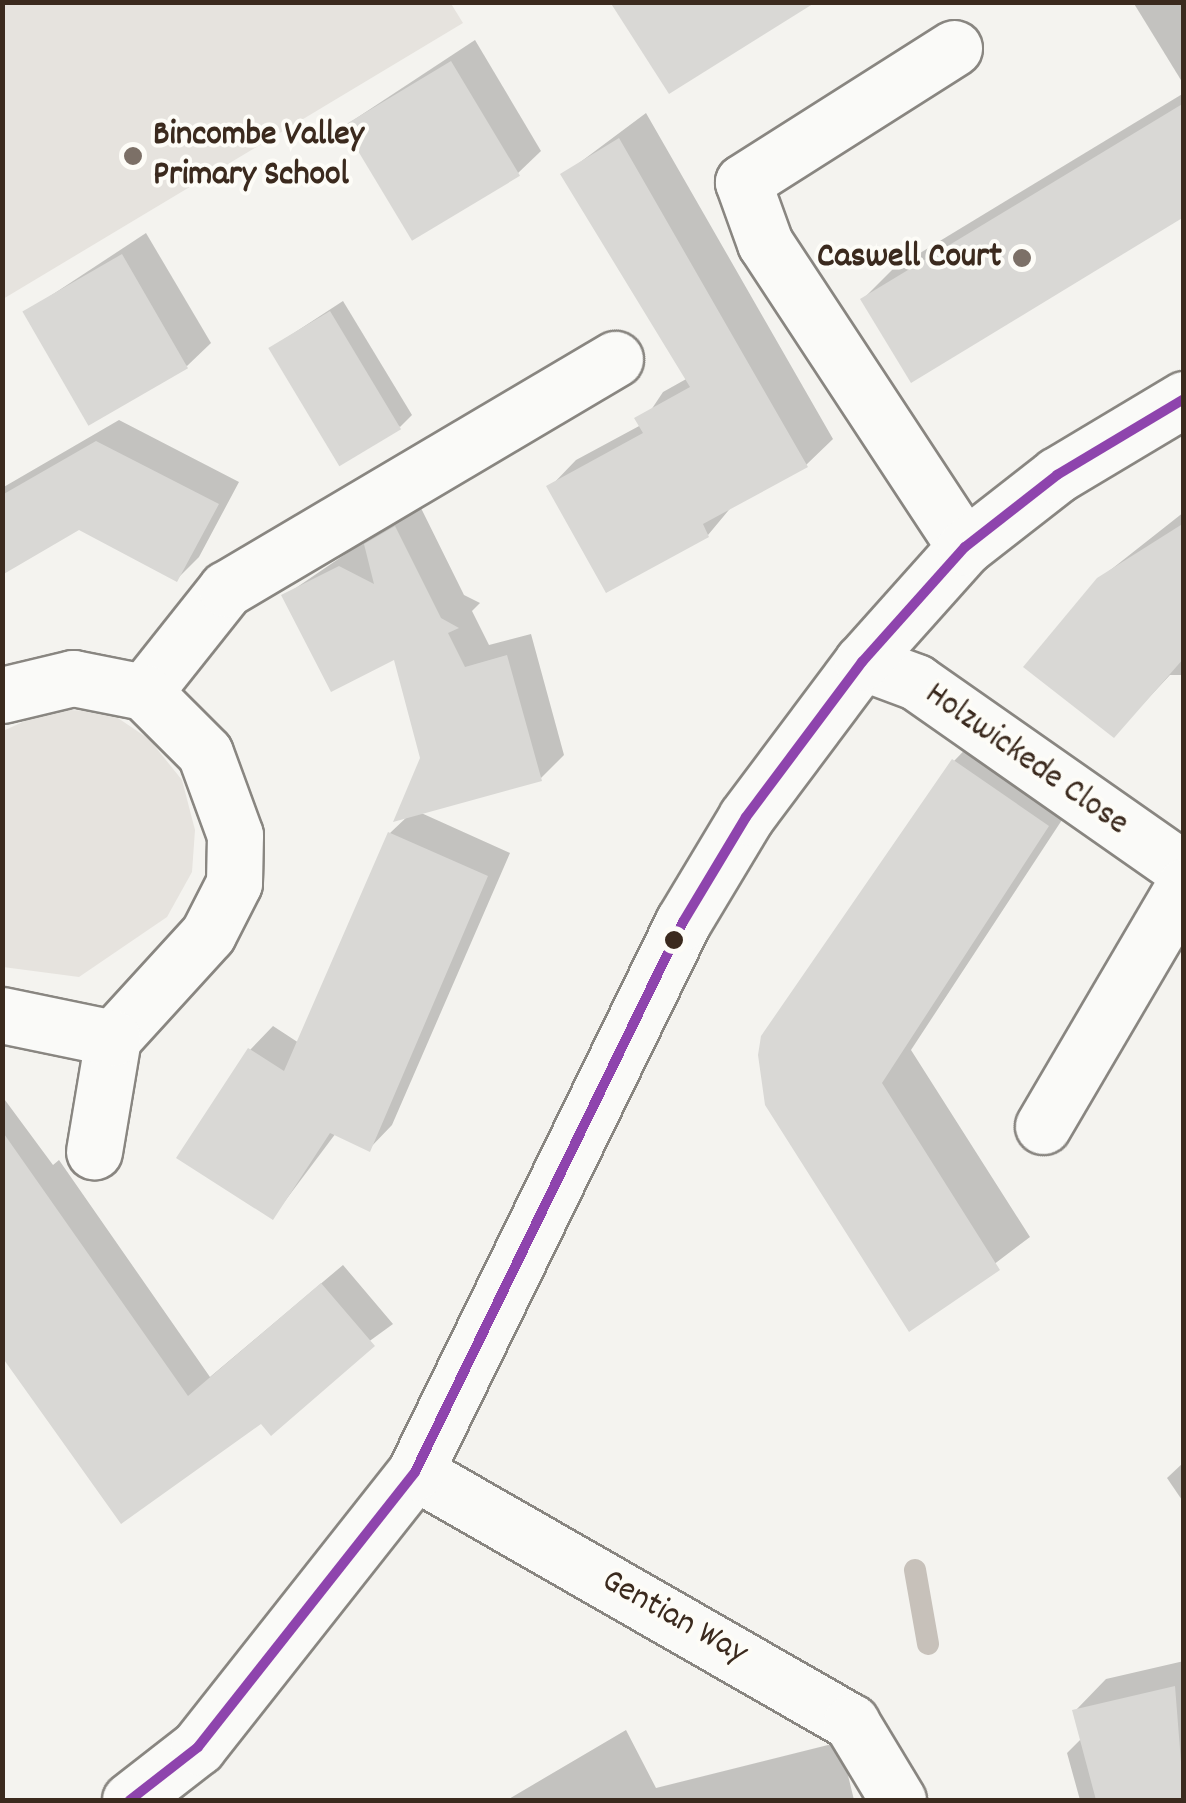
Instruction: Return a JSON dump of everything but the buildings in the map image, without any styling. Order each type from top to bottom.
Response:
[{"type":"street","points":[[954,48],[742,182],[765,243],[964,547]]},
{"type":"street","points":[[144,692],[226,589],[615,359]]},
{"type":"street","points":[[130,1800],[198,1747],[414,1472],[684,922],[746,818],[862,662],[964,547],[1057,475],[1184,399]]},
{"type":"street","name":"Holzwickede Close","points":[[862,662],[916,682],[1184,870]]},
{"type":"street","points":[[2,696],[72,678],[144,692],[205,753],[234,834],[234,883],[208,934],[113,1038],[94,1151]]},
{"type":"street","points":[[1043,1126],[1184,886]]},
{"type":"street","points":[[2,1015],[113,1038]]},
{"type":"street","name":"Gentian Way","points":[[414,1472],[851,1722],[898,1800]]},
{"type":"shaded area","name":"Bincombe Valley Primary School","points":[[450,2],[463,23],[3,299],[3,3]]},
{"type":"shaded area","points":[[51,709],[109,712],[149,739],[182,780],[195,830],[192,872],[167,917],[79,977],[3,967],[3,731]]},
{"type":"waterway","points":[[915,1570],[928,1644]]},
{"type":"transit line","points":[[130,1800],[198,1747],[415,1472],[683,922],[746,817],[862,662],[965,547],[1057,475],[1184,399]]},
{"type":"place","name":"Bincombe Valley Primary School","points":[[133,156]]},
{"type":"place","name":"Caswell Court","points":[[1022,258]]}]
